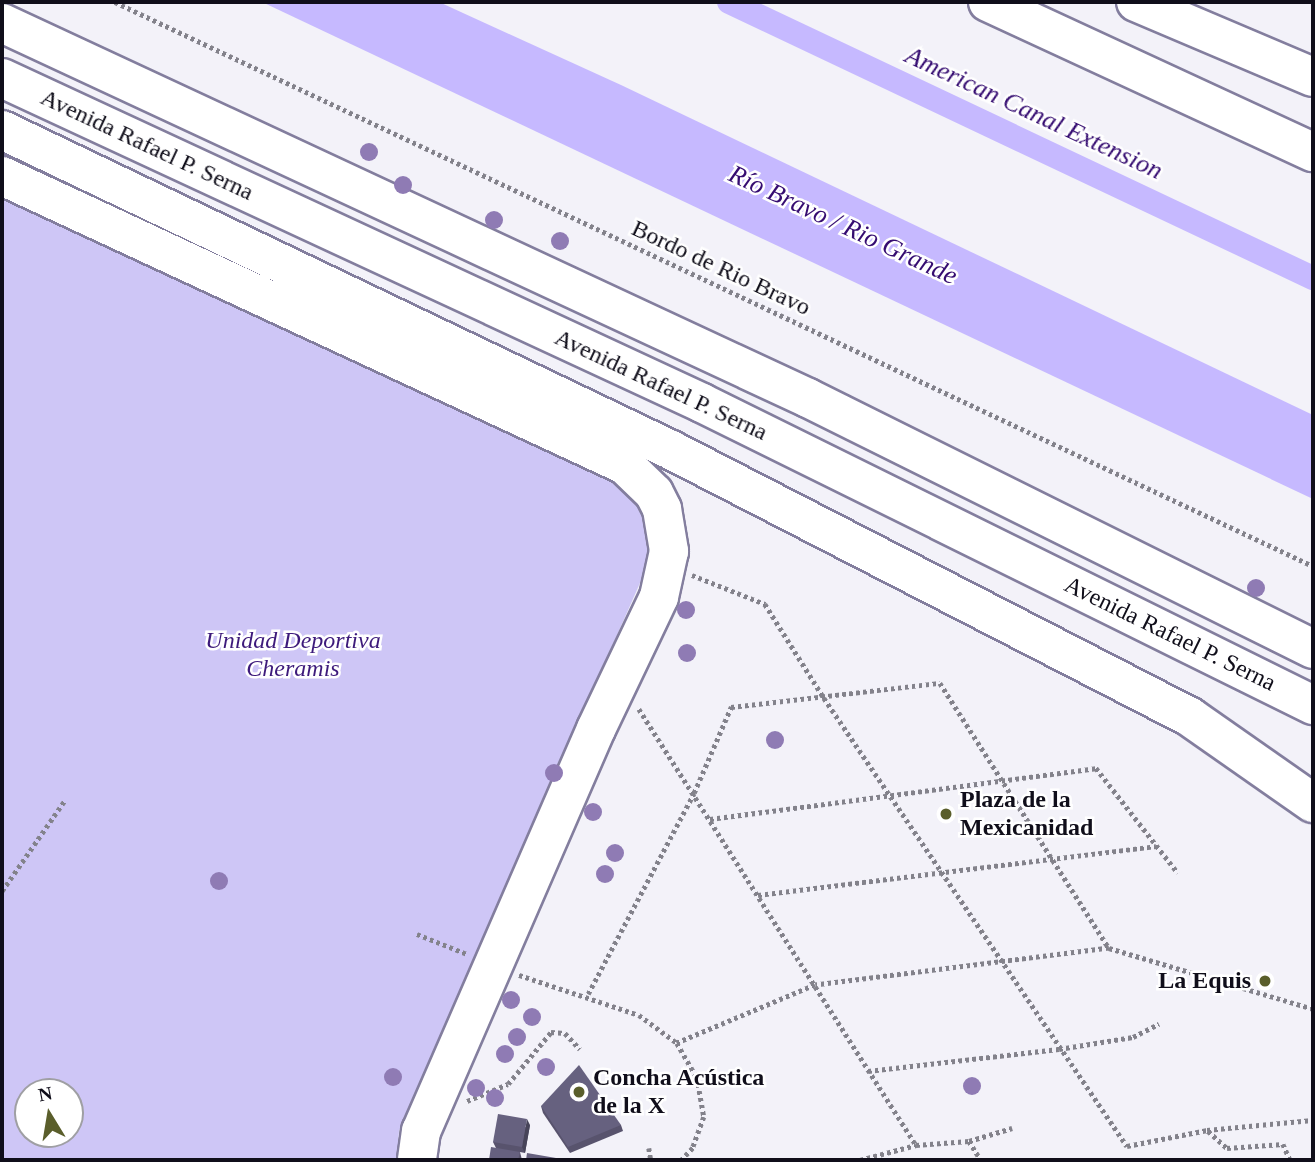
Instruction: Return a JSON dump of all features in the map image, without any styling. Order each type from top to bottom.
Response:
[{"type":"highway","points":[[988,2],[1313,152]]},
{"type":"highway","points":[[1136,2],[1313,77]]},
{"type":"highway","name":"Avenida Rafael P. Serna","points":[[2,23],[808,398],[1313,649]]},
{"type":"highway","name":"Avenida Rafael P. Serna","points":[[2,78],[702,403],[1313,705]]},
{"type":"highway","points":[[2,130],[696,463],[1190,717],[1313,803]]},
{"type":"highway","points":[[2,176],[625,466],[654,492],[662,509],[668,567],[421,1131],[417,1160]]},
{"type":"path","name":"Bordo de Rio Bravo","points":[[115,2],[1313,566]]},
{"type":"path","points":[[668,567],[765,604],[824,698],[1127,1146],[1207,1130],[1313,1120]]},
{"type":"path","points":[[588,995],[694,793],[731,706],[824,698],[940,683],[1109,948]]},
{"type":"path","points":[[613,693],[633,701],[916,1145]]},
{"type":"path","points":[[709,819],[1096,768],[1178,873]]},
{"type":"path","points":[[2,891],[65,800]]},
{"type":"path","points":[[758,895],[1156,846]]},
{"type":"path","points":[[417,934],[449,947]]},
{"type":"path","points":[[677,1043],[815,985],[1109,948],[1313,1009]]},
{"type":"path","points":[[526,978],[588,995],[639,1015],[677,1043],[697,1077],[704,1117],[693,1148],[682,1160]]},
{"type":"path","points":[[868,1071],[1059,1049],[1132,1037],[1159,1024]]},
{"type":"path","points":[[466,1101],[508,1084],[551,1032],[565,1033],[580,1049]]},
{"type":"path","points":[[860,1160],[916,1145],[969,1140],[1012,1128]]},
{"type":"path","points":[[1207,1130],[1227,1147],[1283,1144],[1290,1160]]},
{"type":"path","points":[[969,1140],[981,1160]]},
{"type":"path","points":[[649,1148],[652,1160]]},
{"type":"green space","name":"Unidad Deportiva Cheramis","points":[[2,198],[620,483],[639,502],[647,529],[647,567],[399,1131],[397,1160],[2,1160]]},
{"type":"water","name":"Río Bravo / Rio Grande","points":[[262,2],[439,2],[621,85],[1313,415],[1313,499]]},
{"type":"building","name":"Concha Acústica de la X","points":[[579,1065],[621,1125],[568,1147],[541,1106]]},
{"type":"building","points":[[498,1114],[527,1119],[522,1147],[493,1142]]},
{"type":"building","points":[[491,1147],[520,1152],[518,1160],[489,1160]]},
{"type":"building","points":[[527,1153],[556,1158],[526,1160]]},
{"type":"waterway","name":"American Canal Extension","points":[[729,2],[1313,278]]},
{"type":"place","name":"Plaza de la Mexicanidad","points":[[946,814]]},
{"type":"place","name":"La Equis","points":[[1265,981]]},
{"type":"place","name":"Concha Acústica de la X","points":[[579,1092]]}]
